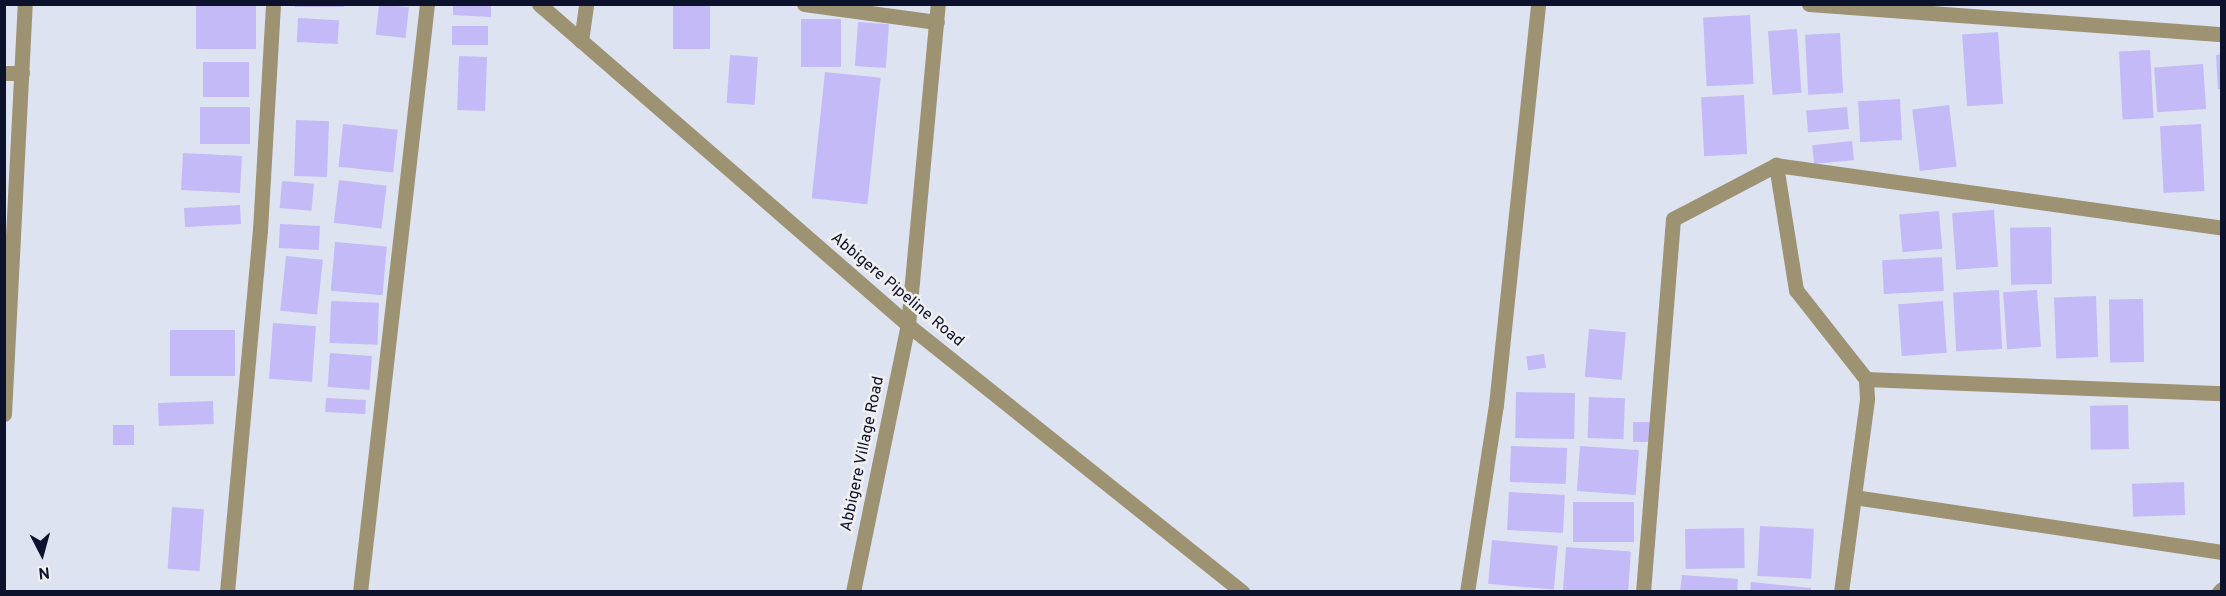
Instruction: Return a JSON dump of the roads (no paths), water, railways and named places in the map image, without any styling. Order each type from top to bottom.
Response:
[{"type":"street","points":[[4,414],[25,4]]},
{"type":"street","points":[[227,591],[261,230],[273,4]]},
{"type":"street","points":[[360,591],[427,4]]},
{"type":"street","name":"Abbigere Pipeline Road","points":[[539,4],[908,325],[1243,591]]},
{"type":"street","points":[[581,40],[586,4]]},
{"type":"street","points":[[804,4],[937,22]]},
{"type":"street","name":"Abbigere Village Road","points":[[853,591],[908,325],[938,4]]},
{"type":"street","points":[[1467,591],[1496,405],[1538,4]]},
{"type":"street","points":[[1809,4],[2222,34]]},
{"type":"street","points":[[4,73],[22,73]]},
{"type":"street","points":[[1776,165],[1796,290],[1866,379],[1854,497],[1841,591]]},
{"type":"street","points":[[1643,591],[1673,219],[1776,165],[2222,228]]},
{"type":"street","points":[[1866,379],[2222,393]]},
{"type":"street","points":[[1854,497],[2222,552]]}]
